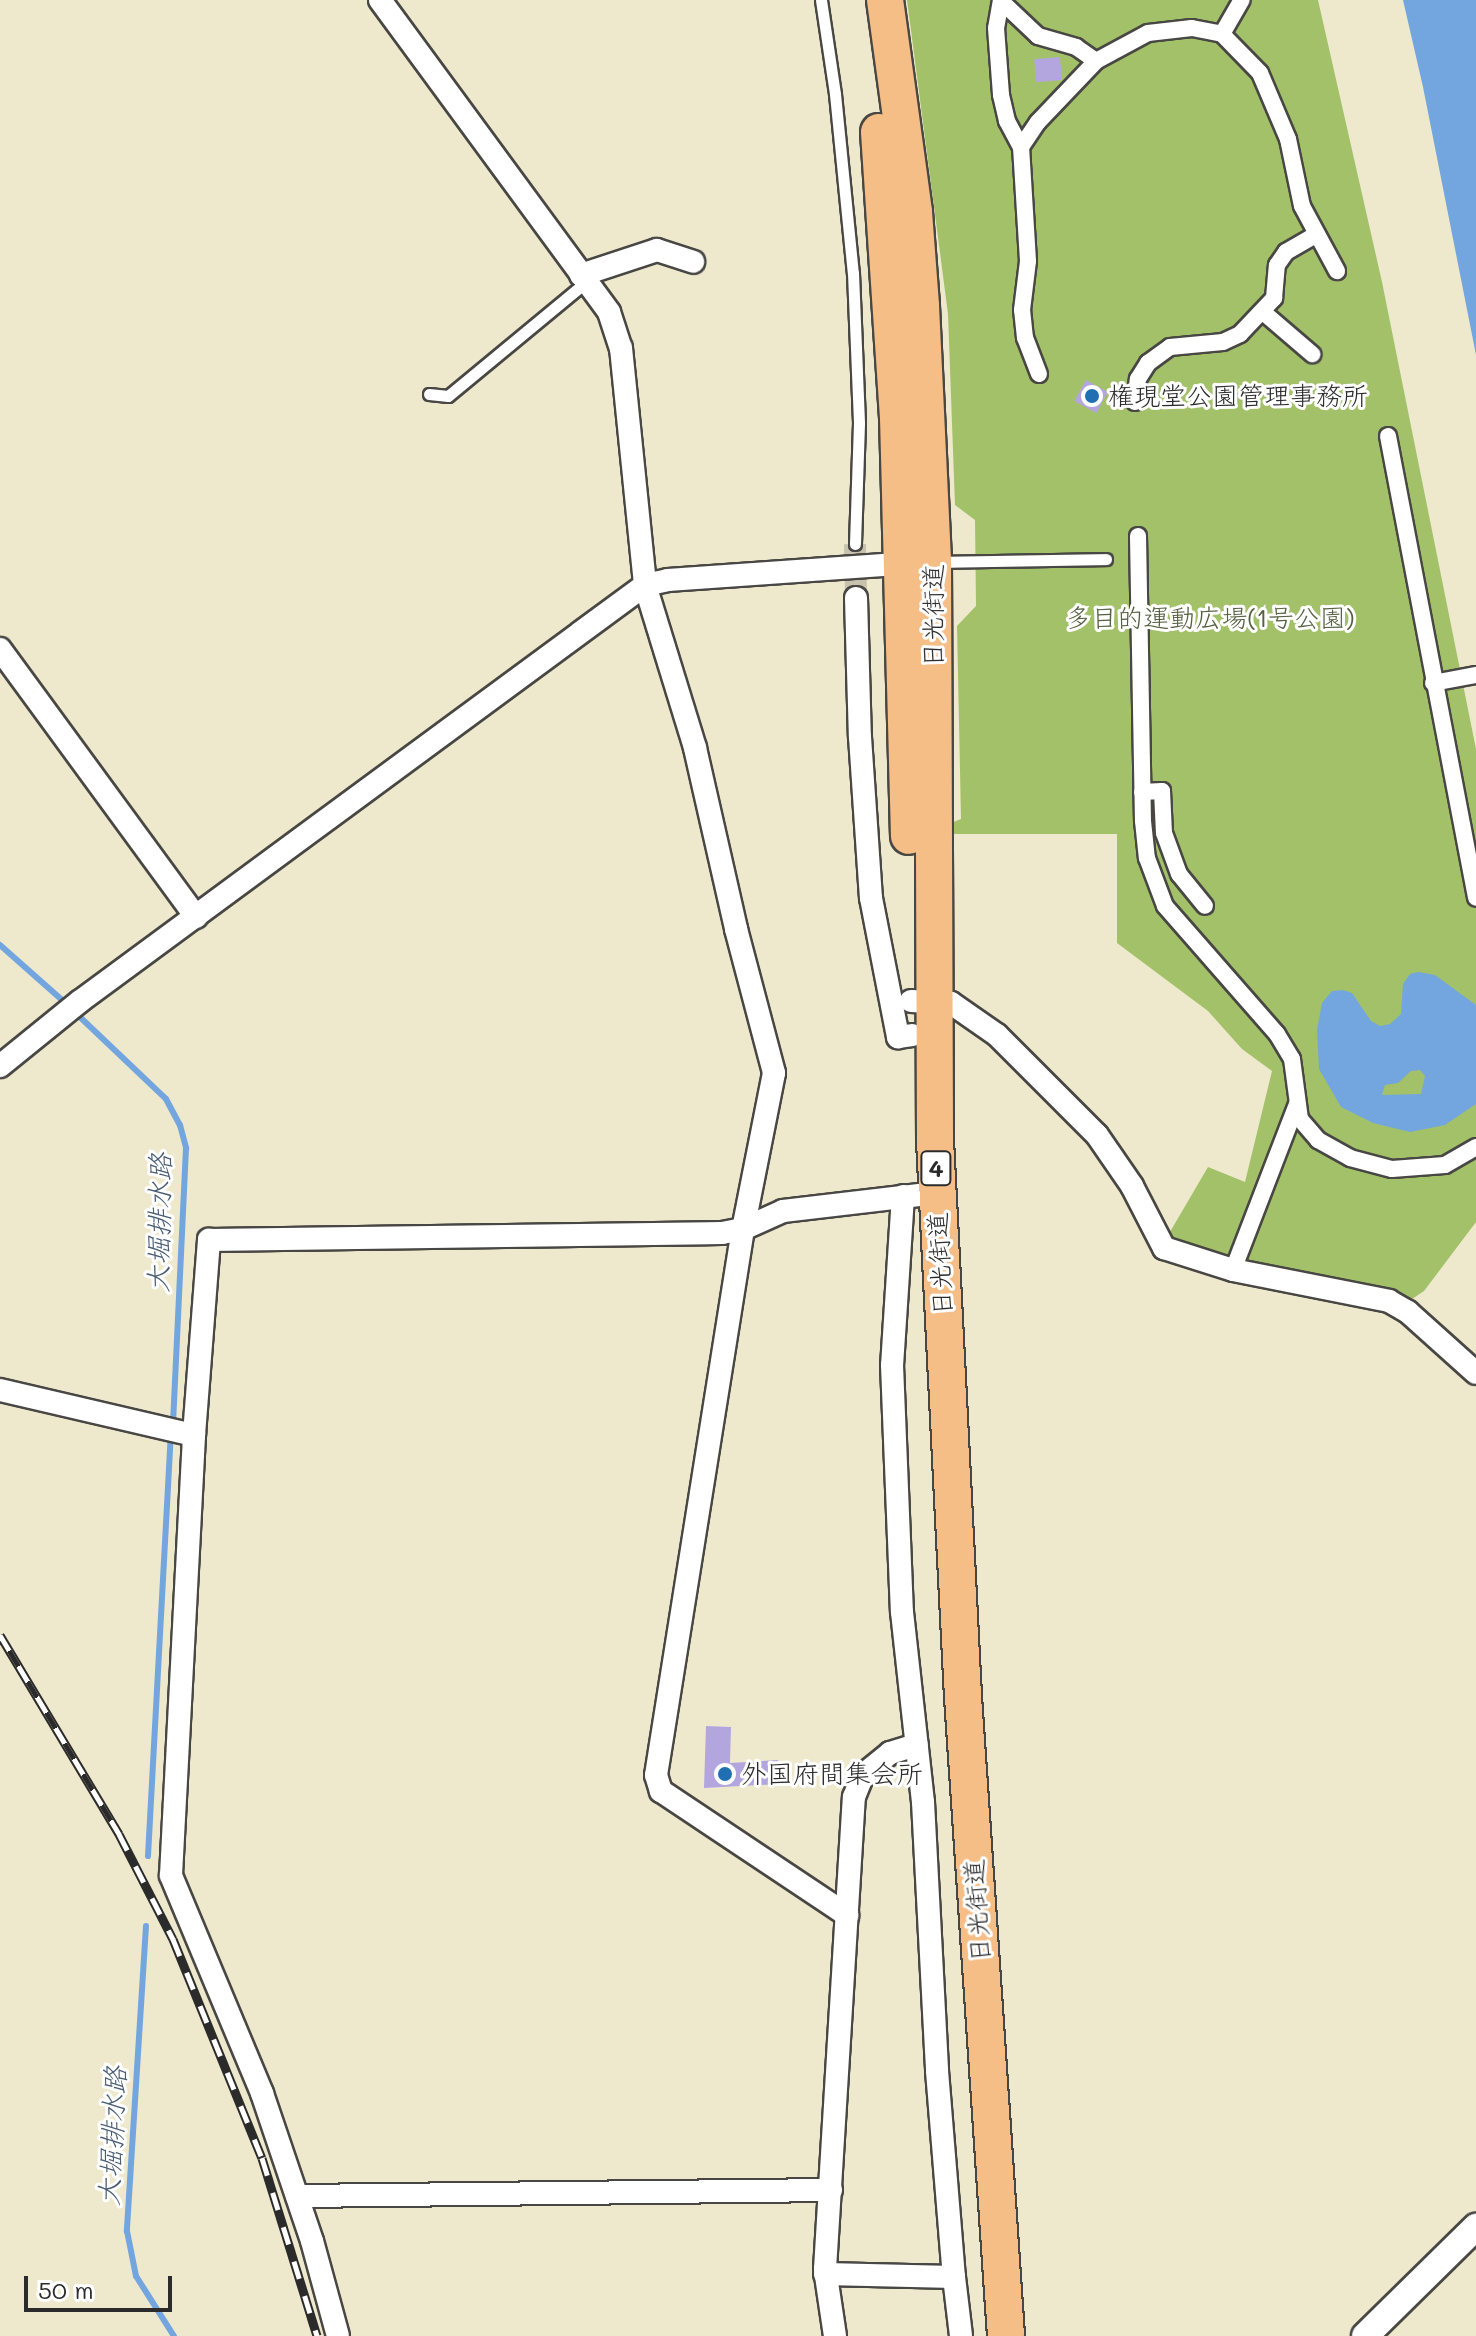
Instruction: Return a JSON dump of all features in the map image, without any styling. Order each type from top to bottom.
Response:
[{"type":"highway","name":"日光街道","points":[[865,0],[918,562]]},
{"type":"highway","name":"日光街道","points":[[885,0],[914,212],[919,1012],[911,1195],[982,2336]]},
{"type":"highway","name":"日光街道","points":[[919,1012],[935,1140],[947,1427],[1006,2336]]},
{"type":"street","points":[[380,0],[609,312],[621,348],[645,585],[695,748],[736,929],[774,1073],[743,1229],[656,1775],[661,1791],[847,1915]]},
{"type":"street","points":[[1222,34],[1242,0]]},
{"type":"street","points":[[1001,1],[1038,36],[1076,47],[1096,61]]},
{"type":"street","points":[[1001,1],[996,28],[1001,95],[1007,121],[1021,147],[1028,261],[1022,310],[1025,338],[1039,374]]},
{"type":"street","points":[[1021,147],[1038,122],[1096,61],[1148,33],[1192,28],[1222,34],[1260,73],[1281,120],[1298,192],[1315,235],[1337,271]]},
{"type":"street","points":[[1135,402],[1138,379],[1148,363],[1170,347],[1223,342],[1240,334],[1274,298],[1277,265],[1286,252],[1315,235]]},
{"type":"street","points":[[584,279],[657,250],[693,262]]},
{"type":"street","points":[[1263,312],[1312,354]]},
{"type":"street","points":[[1388,436],[1433,683],[1470,844],[1476,898]]},
{"type":"street","points":[[1138,536],[1142,792],[1147,858],[1165,906],[1277,1034],[1292,1059],[1300,1119],[1318,1140],[1350,1158],[1392,1169],[1445,1165],[1476,1147]]},
{"type":"street","points":[[0,1066],[79,1002],[645,585],[668,580],[918,562]]},
{"type":"street","points":[[856,598],[860,737],[871,898],[898,1037],[919,1012],[951,1003],[997,1035],[1097,1135],[1132,1186],[1164,1248],[1233,1270],[1389,1301],[1408,1312],[1476,1373]]},
{"type":"street","points":[[0,649],[196,917]]},
{"type":"street","points":[[1433,683],[1476,675]]},
{"type":"street","points":[[1142,792],[1162,791],[1164,833],[1179,874],[1205,906]]},
{"type":"street","points":[[1233,1270],[1297,1104]]},
{"type":"street","points":[[338,2336],[297,2196],[262,2093],[171,1875],[190,1562],[194,1435],[209,1240],[391,1235],[666,1235],[743,1229],[783,1211],[911,1195],[892,1365],[902,1612],[923,1802],[937,2071],[961,2336]]},
{"type":"street","points":[[0,1390],[194,1435]]},
{"type":"street","points":[[835,2336],[825,2274],[856,1785],[890,1753],[917,1745]]},
{"type":"street","points":[[297,2196],[831,2190]]},
{"type":"street","points":[[1365,2336],[1476,2227]]},
{"type":"street","points":[[825,2274],[954,2277]]},
{"type":"lane","points":[[821,0],[835,94],[853,273],[859,423],[855,544]]},
{"type":"lane","points":[[429,394],[448,396],[584,279]]},
{"type":"lane","points":[[918,562],[1106,559]]},
{"type":"green space","name":"多目的運動広場(1号公園)","points":[[907,0],[1318,0],[1382,282],[1476,749],[1476,1222],[1424,1291],[1412,1299],[1244,1267],[1173,1245],[1167,1237],[1208,1167],[1245,1182],[1272,1071],[1242,1049],[1208,1011],[1117,943],[1117,834],[953,834],[951,823],[961,819],[957,626],[976,606],[975,520],[955,505],[948,314]]},
{"type":"water","points":[[1403,0],[1476,0],[1476,355],[1423,87]]},
{"type":"water","points":[[1410,974],[1435,975],[1476,1005],[1476,1104],[1445,1125],[1410,1132],[1373,1123],[1341,1107],[1319,1069],[1317,1030],[1322,1003],[1332,991],[1343,990],[1352,993],[1371,1021],[1380,1026],[1390,1024],[1401,1014],[1403,984]],"holes":[[[1420,1070],[1425,1076],[1421,1094],[1382,1095],[1385,1085],[1398,1083],[1411,1071]]]},
{"type":"building","points":[[1060,57],[1062,80],[1036,82],[1034,59]]},
{"type":"building","name":"権現堂公園管理事務所","points":[[1086,380],[1108,392],[1096,413],[1074,401]]},
{"type":"building","points":[[706,1726],[731,1727],[730,1763],[778,1760],[779,1784],[704,1788]]},
{"type":"waterway","name":"大堀排水路","points":[[0,945],[62,1000]]},
{"type":"waterway","name":"大堀排水路","points":[[81,1018],[166,1099],[180,1125],[186,1148],[173,1421]]},
{"type":"waterway","name":"大堀排水路","points":[[148,1856],[171,1438]]},
{"type":"waterway","name":"大堀排水路","points":[[146,1926],[127,2231],[136,2276],[174,2336]]},
{"type":"tunnel","points":[[855,544],[856,598]]},
{"type":"railway","points":[[0,1635],[119,1834],[173,1939],[262,2158],[317,2336]]},
{"type":"place","name":"権現堂公園管理事務所","points":[[1092,396]]},
{"type":"place","name":"外国府間集会所","points":[[725,1774]]}]
